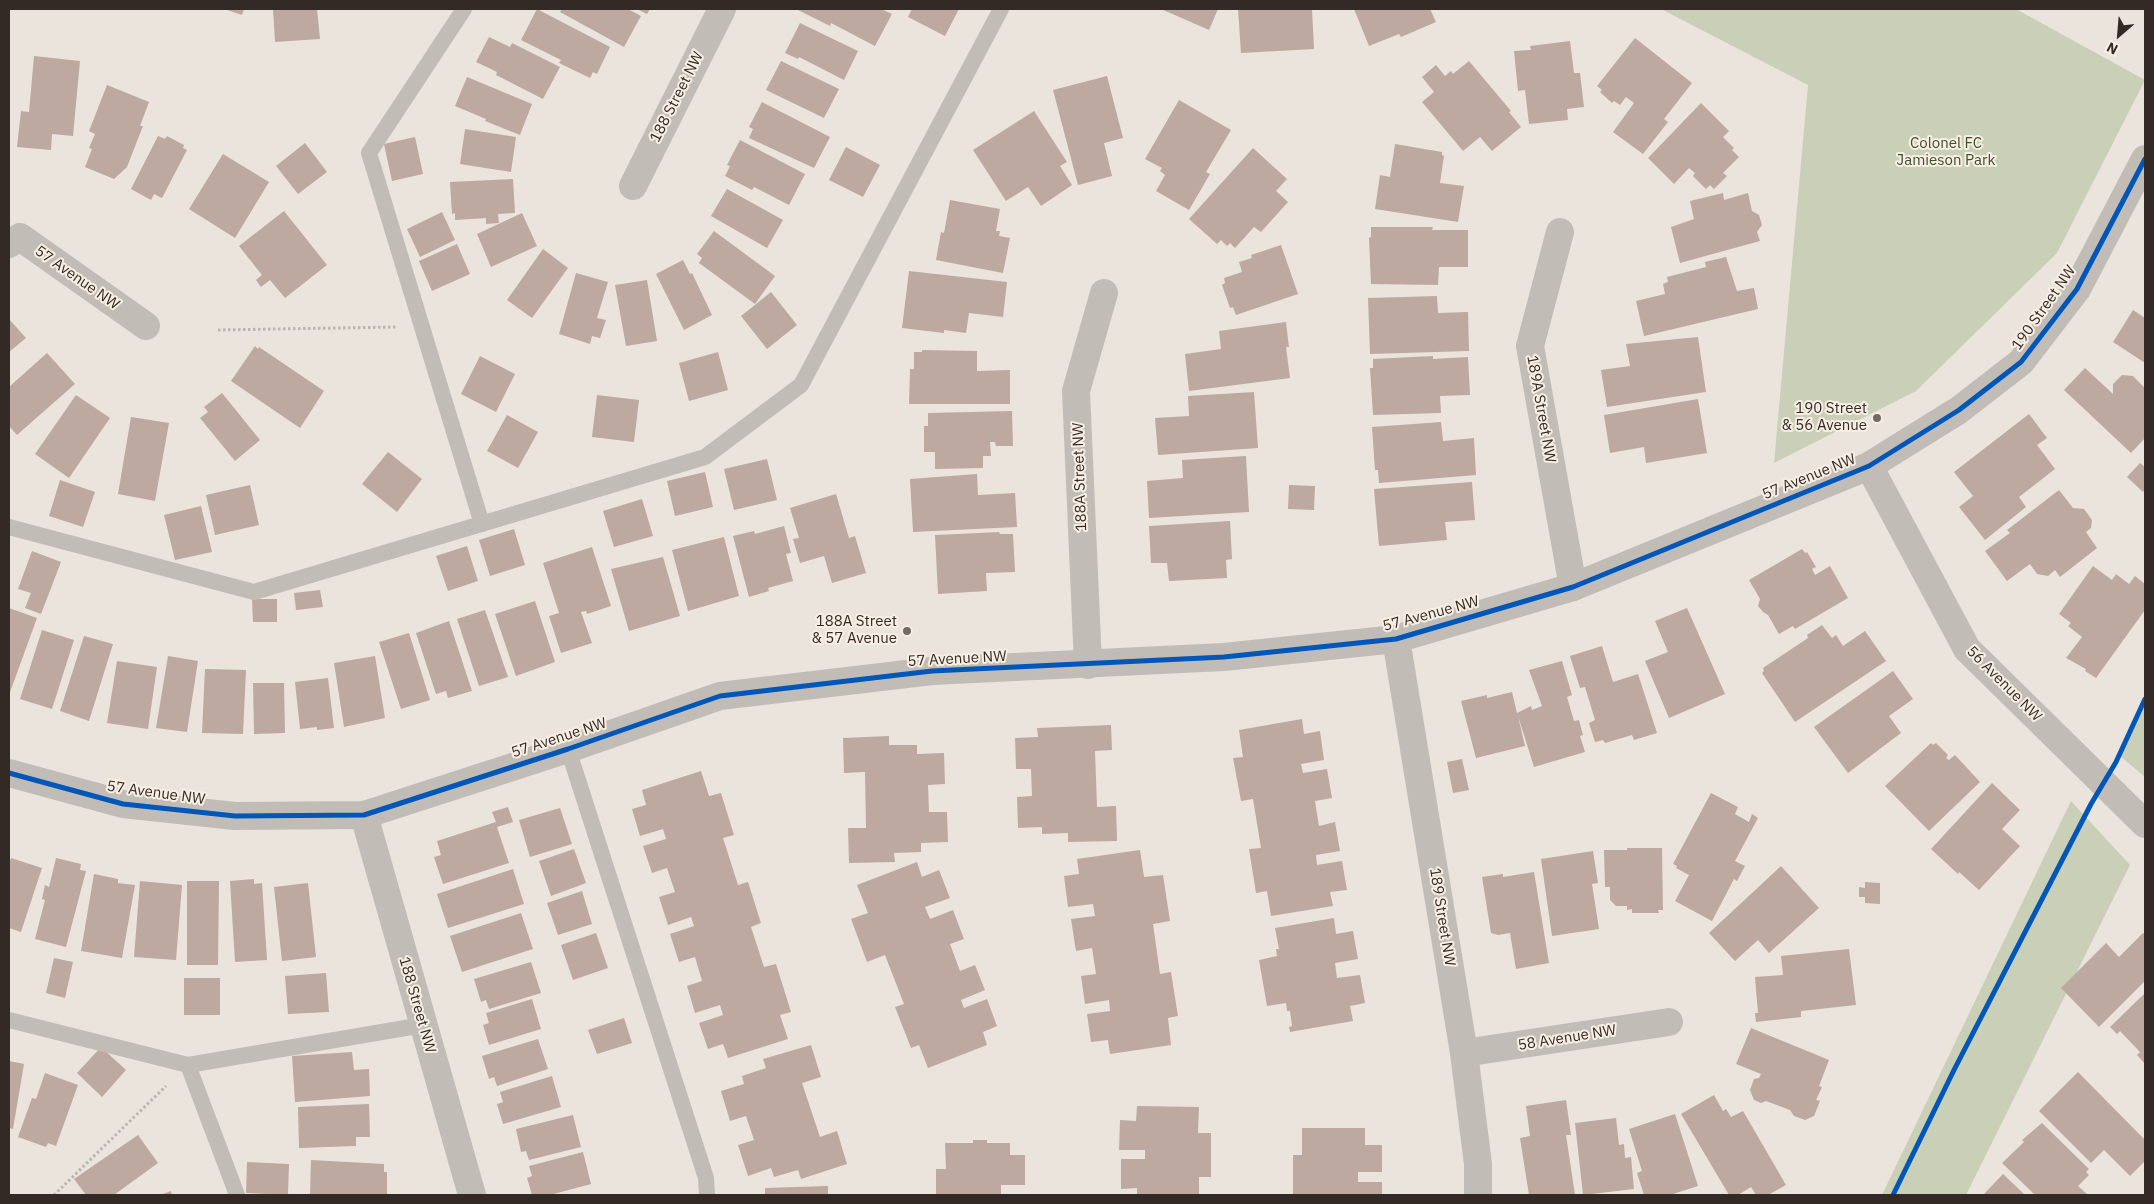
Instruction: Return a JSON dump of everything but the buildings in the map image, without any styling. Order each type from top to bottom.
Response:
[{"type":"street","name":"188 Street NW","points":[[632,186],[722,9]]},
{"type":"street","name":"190 Street NW","points":[[1869,466],[1959,410],[2021,362],[2077,289],[2145,160]]},
{"type":"street","name":"189A Street NW","points":[[1560,232],[1530,346],[1573,587]]},
{"type":"street","name":"57 Avenue NW","points":[[9,244],[20,237],[146,326]]},
{"type":"street","name":"188A Street NW","points":[[1088,665],[1076,391],[1104,293]]},
{"type":"street","name":"57 Avenue NW","points":[[9,772],[132,805],[235,816],[364,815],[720,696],[932,671],[1224,657],[1396,640],[1573,587],[1869,466]]},
{"type":"street","name":"56 Avenue NW","points":[[1869,466],[1967,648],[2145,824]]},
{"type":"street","name":"189 Street NW","points":[[1396,640],[1464,1053],[1478,1164],[1478,1195]]},
{"type":"street","name":"188 Street NW","points":[[364,815],[472,1195]]},
{"type":"street","name":"58 Avenue NW","points":[[1464,1053],[1669,1022]]},
{"type":"lane","points":[[464,9],[369,153],[482,524]]},
{"type":"lane","points":[[9,527],[254,592],[705,457],[800,385],[1001,9]]},
{"type":"lane","points":[[568,748],[706,1178],[707,1195]]},
{"type":"lane","points":[[9,1020],[188,1065],[423,1025]]},
{"type":"lane","points":[[188,1065],[237,1195]]},
{"type":"path","points":[[218,330],[422,326]]},
{"type":"path","points":[[54,1195],[188,1065]]},
{"type":"green space","name":"Colonel FC Jamieson Park","points":[[1661,9],[2016,9],[2145,80],[2057,253],[1916,391],[1774,463],[1808,85]]},
{"type":"green space","points":[[2145,705],[2145,777],[2120,756]]},
{"type":"green space","points":[[2071,801],[2130,865],[1966,1195],[1882,1195]]},
{"type":"cycle path","points":[[9,773],[123,804],[235,816],[364,815],[568,749],[720,696],[932,671],[1224,657],[1396,639],[1573,587],[1869,466],[1959,410],[2021,362],[2077,289],[2145,159]]},
{"type":"cycle path","points":[[1893,1195],[1954,1070],[2091,804],[2116,762],[2145,699]]},
{"type":"place","name":"190 Street & 56 Avenue","points":[[1877,418]]},
{"type":"place","name":"188A Street & 57 Avenue","points":[[907,631]]}]
